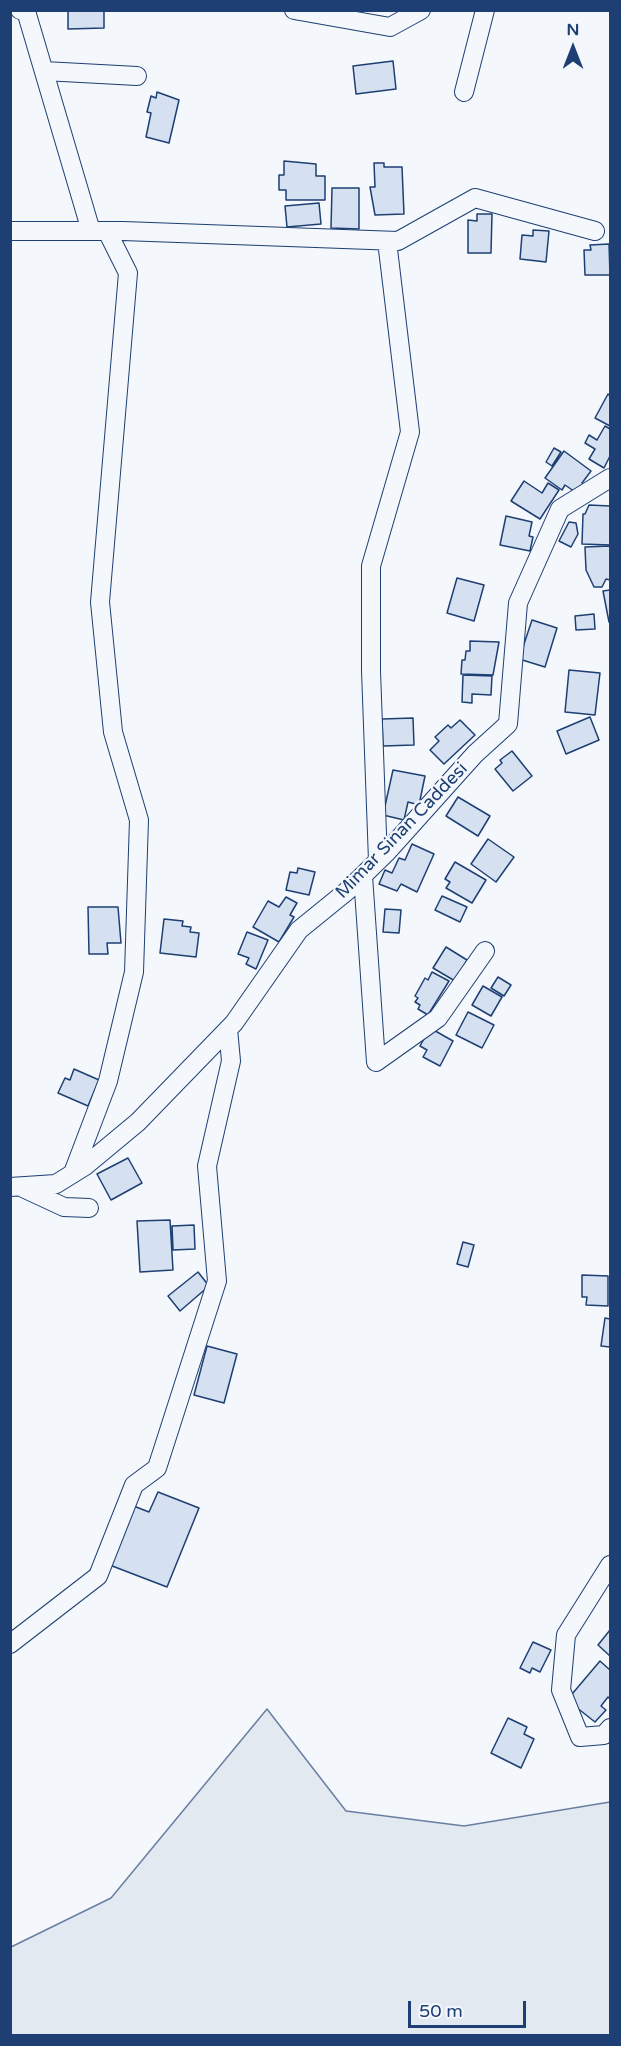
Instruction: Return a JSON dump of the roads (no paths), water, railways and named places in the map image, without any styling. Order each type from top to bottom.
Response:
[{"type":"street","points":[[20,10],[26,11],[99,231],[128,273],[100,602],[113,732],[139,820],[134,972],[108,1081],[73,1173]]},
{"type":"street","points":[[294,10],[390,27],[421,10]]},
{"type":"street","points":[[464,92],[485,10]]},
{"type":"street","points":[[44,70],[136,76]]},
{"type":"street","points":[[10,231],[99,231],[398,241],[475,198],[595,231]]},
{"type":"street","points":[[378,861],[371,671],[371,566],[410,432],[387,241]]},
{"type":"street","name":"Mimar Sinan Caddesi","points":[[17,1188],[56,1184],[138,1122],[228,1029],[299,930],[363,876],[475,754],[508,724],[518,603],[560,509],[610,478]]},
{"type":"street","points":[[363,876],[376,1062],[438,1018],[485,951]]},
{"type":"street","points":[[10,1644],[98,1576],[134,1485],[157,1468],[217,1281],[207,1166],[231,1061],[228,1029]]},
{"type":"street","points":[[17,1188],[64,1207],[89,1208]]},
{"type":"street","points":[[610,1564],[566,1635],[561,1690],[580,1737],[604,1735],[610,1728]]}]
